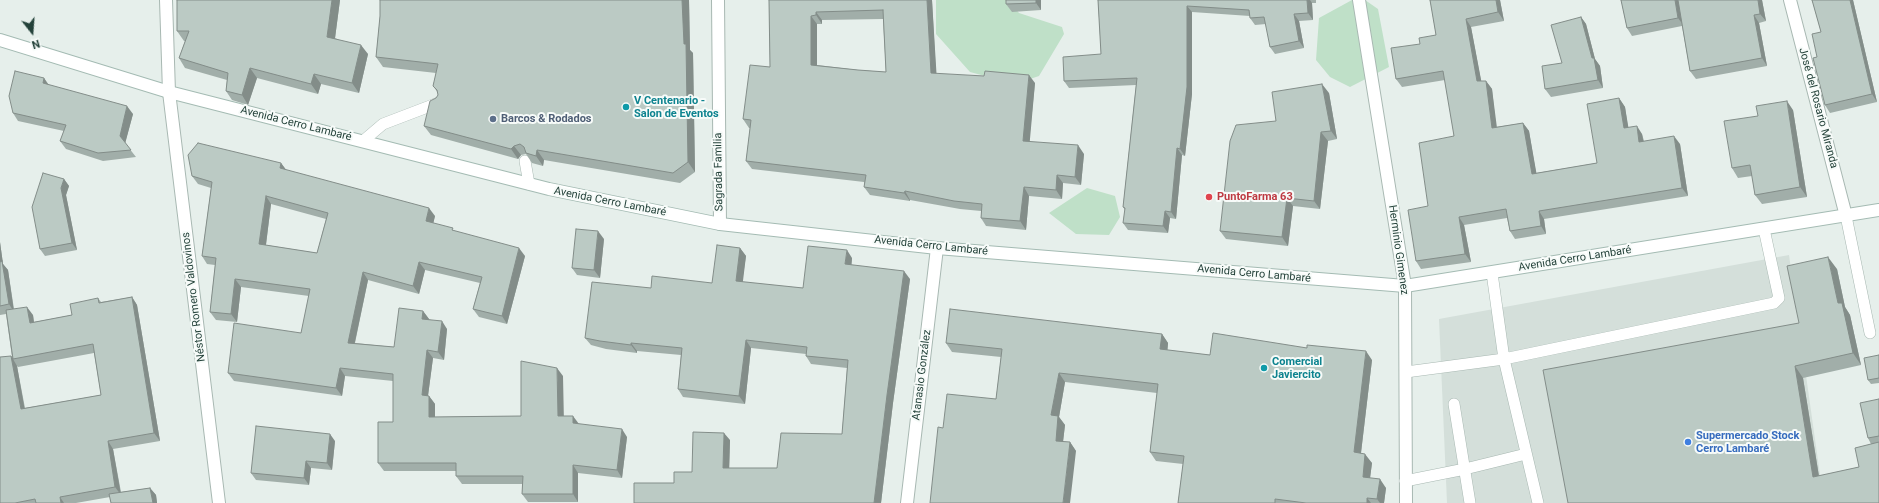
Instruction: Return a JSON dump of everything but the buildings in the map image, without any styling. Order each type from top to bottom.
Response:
[{"type":"main road","name":"Néstor Romero Valdovinos","points":[[166,0],[170,92],[218,503]]},
{"type":"main road","name":"Sagrada Familia","points":[[718,0],[720,224]]},
{"type":"main road","name":"Herminio Gimenez","points":[[1359,0],[1405,286],[1406,503]]},
{"type":"main road","name":"José del Rosario Miranda","points":[[1790,0],[1846,216]]},
{"type":"main road","name":"Avenida Cerro Lambaré","points":[[0,40],[170,92],[529,184],[720,224],[937,248],[1405,286],[1879,210]]},
{"type":"main road","name":"Atanasio González","points":[[907,503],[937,248]]},
{"type":"lane","points":[[362,141],[383,124],[438,103]]},
{"type":"lane","points":[[525,161],[529,184]]},
{"type":"lane","points":[[1846,216],[1870,333]]},
{"type":"lane","points":[[1406,372],[1504,359],[1774,303],[1779,298],[1764,228]]},
{"type":"lane","points":[[1492,273],[1504,359],[1538,503]]},
{"type":"lane","points":[[1454,404],[1470,503]]},
{"type":"lane","points":[[1405,481],[1465,469],[1526,454]]},
{"type":"shaded area","points":[[1789,255],[1824,503],[1447,503],[1439,319]]},
{"type":"green space","points":[[936,0],[1008,0],[1019,13],[1062,27],[1064,34],[1039,76],[1015,84],[970,72],[936,34]]},
{"type":"green space","points":[[1352,0],[1365,0],[1378,9],[1389,67],[1350,87],[1330,77],[1316,60],[1319,18]]},
{"type":"green space","points":[[1087,188],[1115,196],[1120,217],[1109,235],[1076,234],[1049,213]]},
{"type":"place","name":"V Centenario - Salon de Eventos","points":[[626,107]]},
{"type":"place","name":"Barcos & Rodados","points":[[493,119]]},
{"type":"place","name":"PuntoFarma 63","points":[[1209,197]]},
{"type":"place","name":"Comercial Javiercito","points":[[1264,368]]},
{"type":"place","name":"Supermercado Stock Cerro Lambaré","points":[[1688,442]]}]
